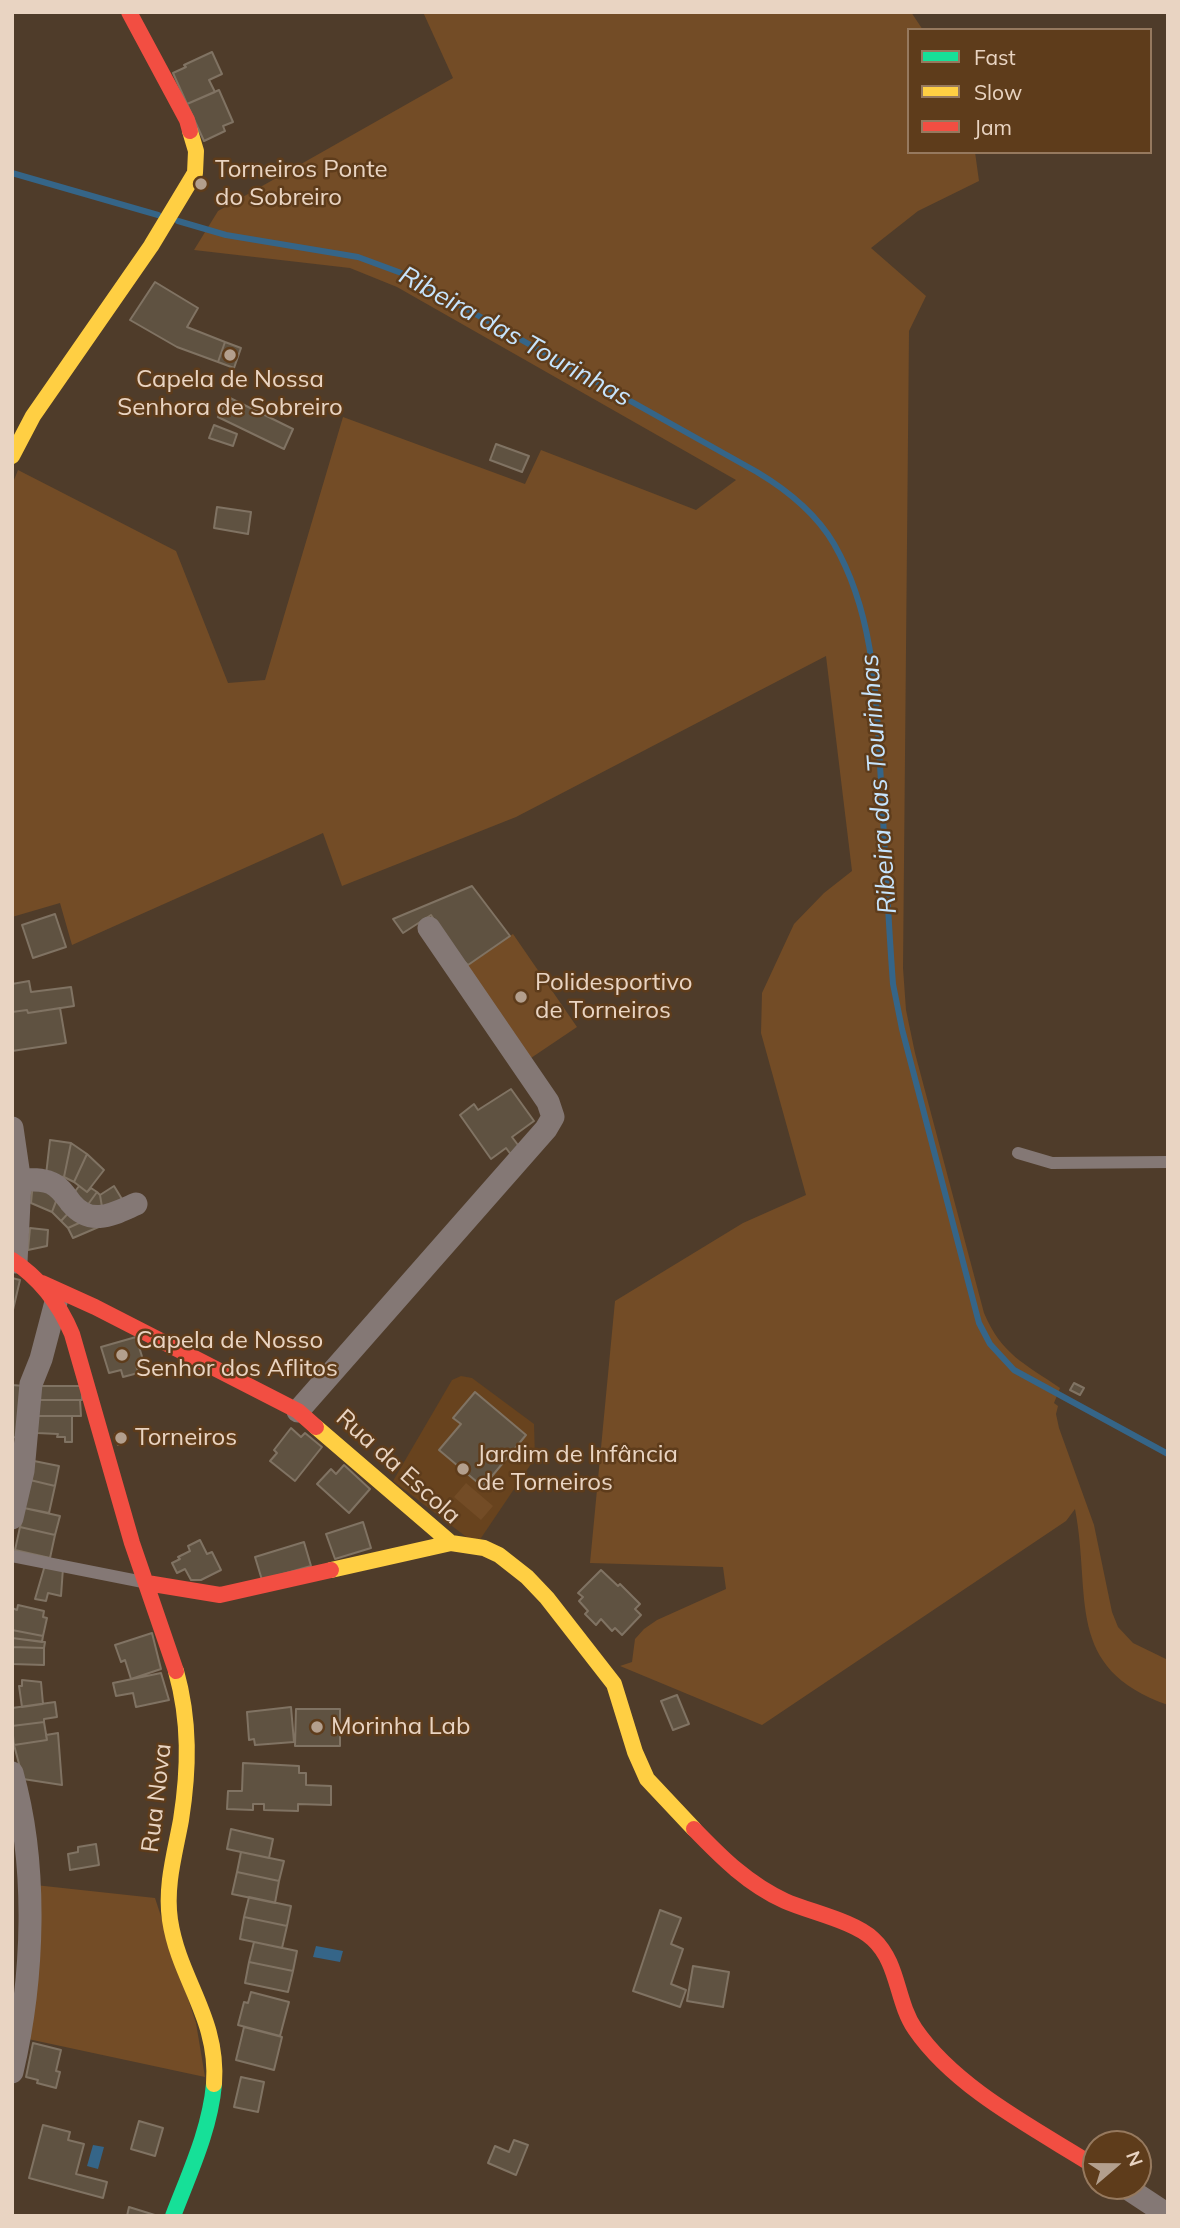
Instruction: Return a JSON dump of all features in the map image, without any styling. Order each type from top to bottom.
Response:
[{"type":"street","points":[[12,456],[33,416],[151,246],[194,173],[194,137],[179,101],[129,12]]},
{"type":"street","points":[[298,1411],[546,1129],[553,1117],[548,1102],[429,928]]},
{"type":"street","points":[[12,1128],[16,1180],[14,1261],[41,1283]]},
{"type":"street","points":[[16,1180],[41,1180],[55,1185],[79,1211],[91,1217],[108,1216],[136,1204]]},
{"type":"street","name":"Rua da Escola","points":[[41,1283],[95,1307],[298,1411],[452,1543]]},
{"type":"street","name":"Rua Nova","points":[[41,1283],[56,1301],[72,1334],[133,1546],[177,1678],[187,1732],[188,1768],[169,1886],[170,1919],[177,1947],[207,2019],[216,2055],[212,2102],[173,2216]]},
{"type":"street","points":[[12,1518],[23,1471],[30,1384],[41,1359],[56,1301]]},
{"type":"street","points":[[452,1543],[484,1548],[499,1555],[527,1577],[547,1598],[614,1684],[635,1752],[647,1779],[729,1865],[769,1895],[868,1935],[888,1957],[914,2029],[941,2059],[974,2087],[1082,2158]]},
{"type":"street","name":"Rua da Escola","points":[[147,1583],[219,1595],[452,1543]]},
{"type":"street","points":[[12,1773],[22,1819],[29,1881],[29,1940],[17,2009],[12,2072]]},
{"type":"street","points":[[1146,2200],[1168,2214]]},
{"type":"lane","points":[[1018,1153],[1052,1163],[1168,1162]]},
{"type":"lane","points":[[12,1556],[147,1583]]},
{"type":"shaded area","points":[[423,12],[911,12],[922,28],[907,28],[907,154],[975,154],[979,181],[918,211],[871,248],[926,296],[909,331],[903,968],[906,1010],[984,1313],[1006,1349],[1060,1388],[1054,1403],[1058,1406],[1056,1414],[1059,1428],[1094,1525],[1112,1612],[1118,1627],[1133,1643],[1168,1660],[1168,1705],[1135,1690],[1112,1671],[1097,1650],[1084,1600],[1075,1509],[1066,1521],[762,1725],[620,1666],[632,1662],[635,1639],[644,1629],[657,1620],[726,1589],[723,1567],[590,1563],[615,1301],[743,1223],[806,1195],[761,1033],[762,993],[794,924],[824,893],[852,871],[826,656],[516,817],[342,886],[323,833],[72,945],[60,903],[12,917],[12,485],[18,470],[176,551],[228,683],[265,680],[343,417],[525,484],[541,450],[696,510],[736,480],[397,287],[350,268],[194,250],[218,211],[453,78]]},
{"type":"shaded area","name":"Polidesportivo de Torneiros","points":[[513,934],[577,1027],[528,1060],[464,967]]},
{"type":"shaded area","name":"Jardim de Infância de Torneiros","points":[[461,1376],[472,1378],[534,1424],[535,1458],[479,1541],[469,1539],[393,1481],[452,1380]]},
{"type":"shaded area","points":[[466,1483],[493,1506],[481,1520],[454,1497]]},
{"type":"shaded area","points":[[35,1885],[155,1898],[196,2023],[205,2077],[28,2039]]},
{"type":"water","points":[[316,1946],[343,1951],[340,1962],[313,1957]]},
{"type":"water","points":[[93,2145],[104,2147],[98,2169],[87,2166]]},
{"type":"building","points":[[212,52],[222,74],[209,80],[215,92],[187,104],[173,73]]},
{"type":"building","points":[[219,90],[233,122],[223,126],[225,131],[204,141],[187,104]]},
{"type":"building","points":[[155,282],[198,308],[187,327],[225,342],[218,362],[177,347],[130,320]]},
{"type":"building","name":"Capela de Nossa Senhora de Sobreiro","points":[[225,342],[241,348],[234,368],[218,362]]},
{"type":"building","points":[[228,397],[293,429],[284,449],[218,417]]},
{"type":"building","points":[[214,425],[237,434],[233,446],[209,438]]},
{"type":"building","points":[[496,444],[529,456],[522,472],[490,460]]},
{"type":"building","points":[[217,507],[251,512],[248,534],[214,528]]},
{"type":"building","points":[[472,886],[510,936],[468,965],[457,955],[431,915],[403,933],[393,919]]},
{"type":"building","points":[[55,914],[66,947],[33,958],[22,925]]},
{"type":"building","points":[[29,981],[31,992],[71,987],[74,1006],[28,1013],[27,1010],[12,1012],[12,984]]},
{"type":"building","points":[[60,1008],[66,1043],[12,1051],[12,1012],[27,1010],[28,1013]]},
{"type":"building","points":[[511,1089],[534,1121],[512,1137],[521,1149],[512,1156],[506,1148],[491,1159],[460,1115],[474,1104],[478,1110]]},
{"type":"building","points":[[50,1140],[71,1143],[64,1177],[46,1175]]},
{"type":"building","points":[[71,1143],[87,1154],[74,1182],[64,1177]]},
{"type":"building","points":[[87,1154],[104,1170],[87,1192],[74,1182]]},
{"type":"building","points":[[33,1182],[60,1190],[52,1212],[31,1203]]},
{"type":"building","points":[[79,1186],[87,1192],[91,1188],[97,1192],[84,1210],[71,1197]]},
{"type":"building","points":[[114,1186],[125,1204],[103,1213],[100,1195]]},
{"type":"building","points":[[97,1192],[103,1213],[84,1210]]},
{"type":"building","points":[[59,1194],[73,1208],[61,1221],[52,1212]]},
{"type":"building","points":[[73,1208],[88,1219],[68,1228],[61,1221]]},
{"type":"building","points":[[88,1219],[101,1226],[73,1238],[68,1228]]},
{"type":"building","points":[[30,1228],[48,1230],[47,1246],[28,1250]]},
{"type":"building","points":[[12,1278],[20,1280],[12,1314]]},
{"type":"building","name":"Capela de Nosso Senhor dos Aflitos","points":[[136,1337],[144,1363],[136,1365],[138,1373],[123,1377],[121,1370],[109,1373],[101,1347]]},
{"type":"building","points":[[1074,1383],[1084,1388],[1080,1395],[1070,1390]]},
{"type":"building","points":[[12,1385],[24,1386],[20,1438],[12,1437]]},
{"type":"building","points":[[39,1386],[82,1386],[82,1400],[38,1400]]},
{"type":"building","points":[[475,1392],[526,1435],[483,1487],[439,1450],[461,1424],[453,1418]]},
{"type":"building","points":[[38,1400],[80,1400],[81,1416],[37,1416]]},
{"type":"building","points":[[37,1416],[72,1416],[72,1442],[65,1442],[65,1437],[57,1437],[58,1434],[37,1433]]},
{"type":"building","points":[[291,1428],[301,1437],[305,1433],[322,1447],[295,1481],[270,1461],[277,1453],[274,1450]]},
{"type":"building","points":[[123,1431],[126,1442],[118,1445],[115,1434]]},
{"type":"building","points":[[34,1461],[59,1466],[55,1486],[30,1480]]},
{"type":"building","points":[[344,1465],[370,1489],[349,1513],[317,1484],[331,1469],[336,1474]]},
{"type":"building","points":[[30,1480],[55,1486],[49,1513],[24,1508]]},
{"type":"building","points":[[24,1508],[60,1516],[55,1535],[20,1527]]},
{"type":"building","points":[[363,1522],[371,1548],[335,1559],[326,1534]]},
{"type":"building","points":[[20,1527],[55,1535],[50,1558],[15,1550]]},
{"type":"building","points":[[200,1540],[207,1554],[212,1552],[221,1570],[201,1580],[191,1580],[185,1569],[177,1573],[172,1563],[190,1551],[188,1546]]},
{"type":"building","points":[[304,1542],[311,1566],[262,1580],[255,1557]]},
{"type":"building","points":[[45,1565],[63,1568],[61,1596],[48,1593],[46,1601],[35,1599]]},
{"type":"building","points":[[601,1570],[640,1604],[635,1609],[641,1615],[622,1635],[615,1628],[612,1631],[601,1619],[596,1625],[585,1614],[588,1611],[579,1601],[583,1597],[578,1593]]},
{"type":"building","points":[[18,1605],[44,1611],[43,1617],[47,1618],[43,1636],[12,1630],[12,1608],[17,1610]]},
{"type":"building","points":[[12,1630],[43,1636],[42,1642],[12,1638]]},
{"type":"building","points":[[152,1633],[161,1669],[131,1679],[125,1660],[121,1662],[115,1645]]},
{"type":"building","points":[[12,1638],[45,1642],[44,1648],[12,1647]]},
{"type":"building","points":[[12,1647],[44,1648],[44,1665],[12,1664]]},
{"type":"building","points":[[161,1673],[169,1700],[136,1707],[133,1693],[116,1696],[113,1683]]},
{"type":"building","points":[[22,1680],[41,1682],[43,1704],[22,1707],[19,1686],[22,1686]]},
{"type":"building","points":[[677,1695],[689,1724],[673,1730],[661,1701]]},
{"type":"building","points":[[55,1702],[57,1717],[44,1719],[44,1722],[12,1726],[12,1708]]},
{"type":"building","points":[[291,1707],[294,1742],[255,1745],[254,1739],[249,1740],[247,1712]]},
{"type":"building","points":[[296,1709],[340,1709],[340,1746],[295,1746]]},
{"type":"building","points":[[44,1722],[47,1740],[14,1745],[12,1726]]},
{"type":"building","points":[[58,1733],[62,1785],[23,1779],[14,1745],[47,1740],[46,1735]]},
{"type":"building","points":[[243,1763],[299,1766],[299,1773],[306,1773],[306,1785],[331,1786],[331,1805],[298,1804],[298,1811],[264,1810],[264,1804],[253,1804],[253,1810],[227,1809],[228,1791],[242,1791]]},
{"type":"building","points":[[231,1829],[273,1839],[269,1858],[227,1849]]},
{"type":"building","points":[[96,1844],[99,1865],[70,1870],[68,1854],[78,1852],[78,1847]]},
{"type":"building","points":[[241,1852],[284,1861],[279,1881],[237,1872]]},
{"type":"building","points":[[237,1872],[279,1881],[275,1903],[232,1894]]},
{"type":"building","points":[[249,1897],[291,1906],[287,1926],[244,1917]]},
{"type":"building","points":[[660,1910],[681,1918],[671,1944],[683,1949],[671,1984],[686,1990],[680,2007],[633,1991]]},
{"type":"building","points":[[244,1917],[287,1926],[282,1948],[240,1939]]},
{"type":"building","points":[[254,1942],[297,1951],[293,1971],[249,1962]]},
{"type":"building","points":[[249,1962],[293,1971],[288,1992],[245,1983]]},
{"type":"building","points":[[693,1966],[729,1972],[723,2007],[687,2001]]},
{"type":"building","points":[[251,1992],[289,2002],[280,2036],[238,2025],[244,2002],[248,2003]]},
{"type":"building","points":[[244,2027],[282,2037],[274,2070],[236,2060]]},
{"type":"building","points":[[33,2043],[61,2050],[56,2071],[60,2072],[56,2088],[26,2077]]},
{"type":"building","points":[[241,2077],[264,2082],[258,2112],[234,2107]]},
{"type":"building","points":[[139,2121],[163,2128],[155,2156],[131,2149]]},
{"type":"building","points":[[43,2125],[70,2132],[68,2140],[84,2144],[76,2174],[107,2182],[103,2198],[29,2178]]},
{"type":"building","points":[[514,2140],[528,2145],[516,2175],[488,2163],[495,2146],[509,2152]]},
{"type":"building","points":[[129,2207],[158,2216],[127,2216]]},
{"type":"waterway","name":"Ribeira das Tourinhas","points":[[12,173],[158,215]]},
{"type":"waterway","name":"Ribeira das Tourinhas","points":[[178,221],[226,235],[358,257],[404,274],[757,472],[779,486],[819,522],[848,572],[866,630],[875,690],[893,984],[902,1029],[979,1323],[990,1344],[1014,1370],[1168,1454]]},
{"type":"traffic: fast","points":[[173,2216],[203,2135],[214,2084]]},
{"type":"traffic: slow","points":[[12,456],[33,416],[151,246],[195,173],[196,151],[190,131]]},
{"type":"traffic: slow","points":[[316,1427],[451,1543],[331,1570]]},
{"type":"traffic: slow","points":[[451,1543],[484,1548],[499,1555],[527,1577],[547,1598],[614,1684],[635,1752],[647,1779],[694,1829]]},
{"type":"traffic: slow","points":[[176,1671],[184,1708],[187,1764],[170,1882],[170,1920],[181,1962],[205,2019],[214,2060],[214,2084]]},
{"type":"traffic: jam","points":[[129,12],[187,120],[190,131]]},
{"type":"traffic: jam","points":[[12,1260],[48,1292],[72,1334],[132,1543],[176,1671]]},
{"type":"traffic: jam","points":[[42,1283],[95,1307],[298,1411],[316,1427]]},
{"type":"traffic: jam","points":[[147,1583],[220,1595],[331,1570]]},
{"type":"traffic: jam","points":[[694,1829],[725,1860],[759,1887],[785,1901],[855,1927],[873,1939],[888,1959],[909,2018],[932,2051],[974,2089],[1082,2158]]},
{"type":"place","name":"Torneiros Ponte do Sobreiro","points":[[201,184]]},
{"type":"place","name":"Capela de Nossa Senhora de Sobreiro","points":[[230,355]]},
{"type":"place","name":"Polidesportivo de Torneiros","points":[[521,997]]},
{"type":"place","name":"Capela de Nosso Senhor dos Aflitos","points":[[122,1355]]},
{"type":"place","name":"Torneiros","points":[[121,1438]]},
{"type":"place","name":"Jardim de Infância de Torneiros","points":[[463,1469]]},
{"type":"place","name":"Morinha Lab","points":[[317,1727]]}]
